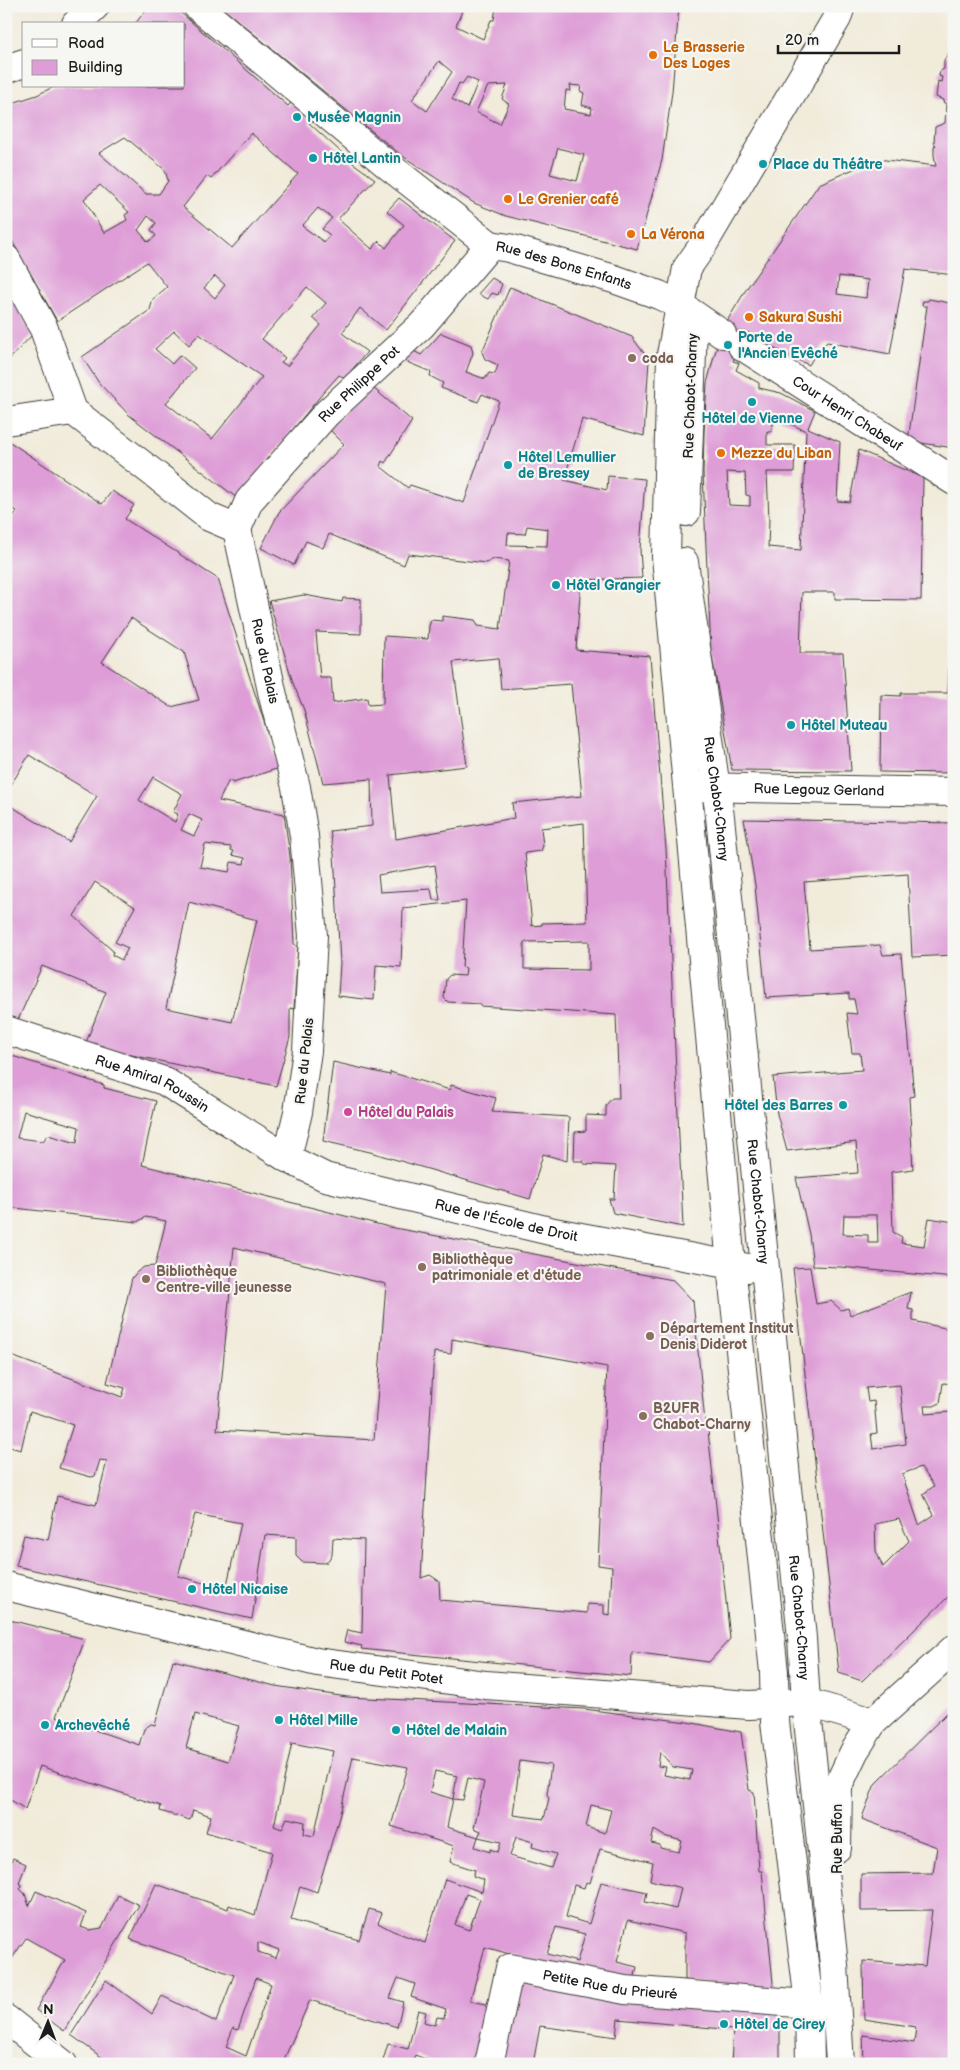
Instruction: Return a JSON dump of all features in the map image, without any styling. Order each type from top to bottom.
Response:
[{"type":"street","points":[[78,22],[95,6]]},
{"type":"street","name":"Rue des Bons Enfants","points":[[197,6],[383,161],[490,245],[509,248],[614,278],[680,305]]},
{"type":"street","points":[[680,305],[687,268],[701,248],[837,18],[841,6]]},
{"type":"street","points":[[6,69],[22,64]]},
{"type":"street","name":"Rue Philippe Pot","points":[[236,529],[249,501],[326,414],[422,325],[490,245]]},
{"type":"street","points":[[6,259],[44,328],[73,411],[209,517],[236,529]]},
{"type":"street","name":"Cour Henri Chabeuf","points":[[680,305],[954,481]]},
{"type":"street","name":"Rue Chabot-Charny","points":[[680,305],[671,355],[666,557],[731,1265],[774,1672],[774,1704],[798,2006],[810,2064]]},
{"type":"street","name":"Rue Chabot-Charny","points":[[680,305],[693,326],[684,563],[720,816],[802,1638],[806,1702],[834,1965],[840,2064]]},
{"type":"street","points":[[6,421],[73,411]]},
{"type":"street","name":"Rue du Palais","points":[[236,529],[273,696],[296,787],[304,836],[313,936],[307,1051],[298,1112],[287,1158]]},
{"type":"street","name":"Rue Legouz Gerland","points":[[686,787],[954,792]]},
{"type":"street","name":"Rue Amiral Roussin","points":[[6,1030],[164,1081],[287,1158]]},
{"type":"street","name":"Rue de l'École de Droit","points":[[287,1158],[325,1177],[554,1232],[731,1265]]},
{"type":"street","name":"Rue Chabot-Charny","points":[[731,1265],[764,1271]]},
{"type":"street","name":"Rue du Petit Potet","points":[[6,1586],[317,1662],[486,1685],[749,1706],[774,1704]]},
{"type":"street","name":"Rue Buffon","points":[[834,1965],[837,1912],[838,1786],[854,1752],[872,1722],[954,1649]]},
{"type":"street","points":[[774,1704],[806,1702],[872,1722]]},
{"type":"street","name":"Rue Chabot-Charny","points":[[774,1704],[790,1734],[801,1807],[809,1911],[817,1942],[834,1965]]},
{"type":"street","name":"Petite Rue du Prieuré","points":[[489,2064],[510,1968],[625,1990],[798,2006]]},
{"type":"street","name":"Petite Rue du Prieuré","points":[[493,2064],[514,1974],[623,1994],[798,2006]]},
{"type":"street","points":[[6,2019],[63,2064]]},
{"type":"building","points":[[149,6],[173,6],[288,106],[291,103],[311,120],[309,123],[353,163],[375,179],[338,219],[372,249],[379,241],[386,248],[404,225],[387,211],[399,198],[455,241],[386,330],[360,308],[342,333],[367,352],[345,378],[339,375],[322,394],[237,498],[129,415],[99,383],[82,357],[150,310],[153,299],[167,287],[147,262],[57,321],[6,230],[6,105],[37,95],[51,88],[185,88],[185,22],[137,22]],"holes":[[[251,133],[298,174],[232,248],[183,207],[207,176],[211,179]],[[125,137],[165,170],[168,181],[159,194],[146,194],[99,153]],[[100,185],[129,212],[125,215],[127,220],[104,233],[84,199]],[[318,208],[332,218],[322,229],[330,235],[324,242],[302,226]],[[148,216],[156,223],[151,230],[156,236],[148,242],[138,230]],[[215,276],[225,285],[215,298],[204,288]],[[307,287],[326,303],[313,318],[321,325],[287,366],[281,362],[285,358],[262,339]],[[174,331],[189,345],[199,334],[262,377],[212,439],[166,403],[195,368],[180,355],[172,364],[155,349]]]},
{"type":"building","points":[[220,6],[464,6],[456,26],[483,39],[491,20],[494,20],[496,6],[679,6],[672,92],[662,160],[637,249],[506,216],[474,203],[401,155]],"holes":[[[439,61],[452,72],[427,111],[412,100]],[[467,77],[478,82],[467,108],[452,99],[459,83],[462,84]],[[507,85],[502,99],[509,104],[500,124],[476,112],[488,86]],[[570,85],[581,86],[580,91],[584,93],[582,105],[592,108],[591,114],[564,109],[566,90],[571,91]],[[558,148],[584,155],[577,181],[550,174]]]},
{"type":"building","points":[[954,46],[954,275],[905,269],[890,354],[827,342],[816,353],[809,365],[758,341],[735,357],[733,361],[739,363],[736,370],[759,383],[759,388],[781,393],[815,411],[808,428],[840,442],[837,501],[850,502],[859,450],[923,478],[921,600],[835,599],[835,592],[802,592],[800,653],[843,653],[851,771],[732,770],[711,651],[706,547],[703,472],[704,432],[707,383],[715,353],[727,321],[747,288],[819,184],[877,159],[936,166],[934,155],[934,147],[936,145],[934,143],[935,127],[945,123],[946,104],[943,100],[936,97],[938,81],[941,82],[942,77],[939,76],[940,71],[944,69],[944,60]],"holes":[[[839,276],[868,280],[866,298],[837,294]],[[775,417],[806,431],[801,550],[768,547],[767,472],[794,472],[795,445],[767,445],[767,432],[771,432]],[[727,472],[745,473],[746,495],[750,496],[750,506],[729,505]]]},
{"type":"building","points":[[492,278],[502,284],[498,295],[492,293],[488,299],[478,294]]},
{"type":"building","points":[[6,286],[32,335],[6,363]]},
{"type":"building","points":[[510,287],[632,337],[649,360],[644,436],[582,419],[564,480],[607,490],[608,476],[645,479],[640,550],[642,578],[581,580],[576,650],[650,656],[666,849],[683,1227],[613,1213],[609,1199],[614,1199],[616,1166],[584,1164],[583,1161],[574,1161],[575,1132],[586,1131],[586,1115],[606,1116],[606,1105],[612,1098],[619,1098],[616,1015],[480,1006],[480,1004],[448,1002],[444,998],[446,979],[450,975],[465,976],[466,968],[462,967],[466,901],[403,908],[401,967],[376,965],[374,1000],[338,996],[340,963],[334,854],[330,831],[372,826],[371,779],[323,783],[304,710],[293,683],[269,601],[304,595],[342,602],[343,598],[361,599],[361,634],[316,632],[320,678],[331,678],[333,703],[367,698],[368,705],[383,704],[384,636],[428,639],[431,620],[442,621],[442,616],[475,620],[478,626],[500,629],[509,561],[494,559],[486,563],[408,554],[404,565],[329,534],[323,548],[306,541],[294,565],[261,548],[279,512],[344,444],[328,428],[372,387],[412,421],[385,463],[382,461],[380,466],[408,488],[410,485],[464,503],[499,401],[482,394],[478,402],[441,388],[443,383],[430,376],[431,372],[402,360],[412,350],[421,355],[441,333],[471,345],[473,353],[466,372],[485,379],[489,373],[495,374],[498,365],[485,359],[482,352]],"holes":[[[527,526],[548,529],[547,546],[507,545],[508,533],[525,534]],[[498,658],[501,689],[571,684],[582,796],[512,803],[514,818],[396,839],[390,775],[467,766],[453,662]],[[584,823],[587,922],[542,923],[542,925],[532,926],[525,853],[541,851],[543,846],[541,828]],[[435,865],[440,900],[433,900],[431,889],[380,892],[378,875]],[[589,941],[589,970],[524,969],[524,942]]]},
{"type":"building","points":[[953,288],[954,448],[908,441],[927,306],[922,306],[923,301],[928,301],[929,299],[950,303]]},
{"type":"building","points":[[10,442],[102,504],[112,491],[134,505],[125,519],[218,579],[279,768],[233,783],[229,780],[219,801],[284,814],[290,857],[294,944],[298,947],[294,1009],[290,1008],[290,1037],[276,1086],[85,1045],[106,992],[42,966],[18,1020],[6,1015],[6,803],[69,842],[97,796],[29,755],[6,793],[6,527],[17,511],[6,504],[6,443]],"holes":[[[131,618],[184,652],[199,700],[171,707],[102,662]],[[153,777],[182,794],[173,812],[178,814],[175,822],[139,800]],[[189,814],[202,820],[194,836],[181,830]],[[205,844],[231,847],[231,850],[234,851],[232,855],[245,858],[244,864],[231,862],[229,872],[200,867]],[[95,882],[135,907],[115,942],[128,948],[122,960],[112,955],[113,951],[74,916]],[[189,902],[257,920],[232,1022],[166,1008]]]},
{"type":"building","points":[[949,660],[954,660],[954,773],[880,772],[881,695],[901,696],[901,693],[948,693]]},
{"type":"building","points":[[744,819],[954,823],[954,955],[912,957],[908,874],[804,882],[810,949],[880,945],[883,955],[901,954],[914,1096],[909,1097],[913,1169],[891,1172],[893,1232],[902,1237],[901,1243],[924,1246],[929,1218],[954,1222],[954,1278],[813,1266],[809,1234],[796,1178],[858,1173],[856,1142],[787,1151],[777,1114],[773,1077],[862,1070],[860,1053],[852,1053],[847,1013],[857,1014],[854,999],[849,999],[849,993],[766,998],[755,885]],"holes":[[[844,1215],[877,1215],[878,1243],[868,1243],[868,1235],[843,1234]]]},
{"type":"building","points":[[6,1054],[104,1085],[104,1088],[156,1101],[142,1165],[389,1227],[673,1280],[693,1301],[730,1639],[709,1662],[632,1652],[631,1676],[361,1649],[362,1646],[344,1642],[347,1630],[362,1633],[364,1540],[333,1538],[332,1555],[326,1563],[302,1562],[296,1556],[296,1537],[265,1535],[252,1619],[16,1566],[24,1535],[48,1540],[57,1496],[96,1505],[107,1461],[100,1460],[95,1476],[91,1477],[59,1468],[73,1425],[30,1411],[21,1450],[6,1446],[6,1354],[122,1397],[125,1388],[107,1383],[132,1278],[144,1267],[155,1266],[166,1221],[146,1217],[137,1222],[6,1207]],"holes":[[[24,1111],[79,1127],[77,1143],[48,1135],[43,1141],[17,1138]],[[234,1247],[386,1284],[374,1440],[217,1430]],[[452,1339],[607,1367],[598,1565],[612,1567],[610,1615],[604,1614],[604,1605],[587,1604],[587,1613],[440,1600],[439,1581],[430,1575],[421,1578],[434,1352],[451,1354]],[[195,1514],[241,1523],[226,1589],[178,1576]]]},
{"type":"building","points":[[333,1062],[390,1075],[390,1072],[450,1090],[451,1085],[496,1098],[492,1112],[569,1117],[567,1161],[543,1154],[530,1199],[370,1152],[323,1141]]},
{"type":"building","points":[[810,1267],[816,1304],[831,1301],[841,1310],[848,1308],[850,1315],[911,1292],[908,1309],[913,1310],[913,1321],[954,1330],[954,1384],[943,1383],[940,1403],[934,1406],[924,1406],[925,1414],[951,1412],[952,1421],[954,1420],[954,1591],[862,1681],[839,1673],[793,1268]],"holes":[[[900,1385],[906,1444],[873,1449],[871,1434],[877,1433],[874,1401],[868,1402],[866,1388]],[[921,1467],[934,1486],[923,1494],[934,1515],[919,1525],[902,1474]],[[899,1519],[909,1541],[883,1567],[876,1551],[875,1524]]]},
{"type":"building","points":[[6,1619],[85,1639],[56,1717],[139,1745],[144,1729],[151,1724],[155,1725],[173,1660],[275,1686],[347,1697],[584,1709],[687,1722],[741,1732],[749,1790],[754,1792],[759,1871],[762,1871],[774,1993],[685,1980],[685,1933],[628,1920],[617,1962],[637,1967],[633,1984],[611,1983],[485,1947],[470,2001],[492,2005],[475,2064],[438,2064],[415,2055],[412,2064],[382,2064],[388,2044],[408,2049],[418,2010],[426,2012],[424,2022],[435,2025],[437,2017],[444,2018],[446,2009],[411,1997],[415,1984],[398,1978],[390,1998],[403,2002],[397,2027],[310,2000],[282,2064],[111,2064],[71,2035],[106,1980],[152,2014],[162,1996],[216,2022],[234,1975],[130,1939],[156,1884],[228,1909],[229,1905],[255,1915],[272,1852],[206,1832],[211,1816],[193,1810],[190,1820],[160,1811],[161,1806],[40,1766],[25,1809],[6,1797]],"holes":[[[195,1714],[239,1726],[228,1761],[186,1748]],[[292,1743],[333,1751],[314,1836],[304,1834],[305,1822],[287,1818],[282,1829],[274,1826]],[[660,1752],[673,1767],[692,1770],[690,1780],[664,1775],[666,1767],[658,1766]],[[353,1757],[408,1767],[391,1826],[454,1846],[450,1862],[475,1870],[473,1876],[484,1880],[482,1892],[445,1879],[425,1943],[378,1923],[382,1913],[369,1909],[359,1940],[291,1920],[300,1886],[317,1892],[340,1814]],[[520,1761],[551,1765],[547,1794],[549,1798],[544,1819],[513,1815]],[[435,1771],[457,1776],[453,1799],[430,1792]],[[468,1778],[484,1782],[474,1828],[481,1831],[478,1837],[447,1827],[453,1799],[463,1800]],[[591,1805],[611,1810],[605,1833],[586,1827]],[[654,1830],[664,1836],[682,1841],[679,1852],[660,1848],[660,1845],[651,1843]],[[478,1837],[501,1842],[498,1852],[490,1849],[490,1852],[475,1847]],[[516,1837],[533,1842],[532,1847],[556,1854],[551,1868],[510,1856]],[[600,1849],[653,1862],[650,1880],[681,1888],[676,1909],[645,1902],[647,1892],[601,1882],[589,1924],[566,1917],[574,1885],[584,1888],[586,1882],[590,1883]],[[466,1894],[480,1899],[469,1930],[455,1925]],[[556,1927],[585,1934],[577,1962],[547,1954]],[[258,1942],[279,1950],[276,1958],[258,1952]],[[256,1978],[271,1984],[246,2056],[226,2047],[233,2028],[238,2030]]]},
{"type":"building","points":[[954,1706],[954,2064],[864,2064],[863,2035],[914,2043],[916,2027],[864,2019],[863,1961],[925,1966],[932,1910],[861,1911],[861,1874],[933,1873],[937,1847],[862,1819],[863,1815],[875,1784]]},
{"type":"building","points":[[13,1858],[26,1864],[19,1883],[22,1885],[20,1889],[25,1894],[29,1906],[36,1891],[86,1913],[81,1927],[89,1930],[102,1928],[118,1895],[139,1905],[64,2031],[36,2010],[65,1960],[26,1938],[6,1967],[6,1868]]},
{"type":"building","name":"Hôtel de Cirey","points":[[518,1984],[597,1998],[780,2012],[780,2064],[731,2064],[733,2030],[618,2019],[616,2037],[540,2026],[533,2064],[498,2064]]},
{"type":"place","name":"Le Brasserie Des Loges","points":[[653,55]]},
{"type":"place","name":"Musée Magnin","points":[[297,117]]},
{"type":"place","name":"Hôtel Lantin","points":[[313,158]]},
{"type":"place","name":"Place du Théâtre","points":[[763,164]]},
{"type":"place","name":"Le Grenier café","points":[[508,199]]},
{"type":"place","name":"La Vérona","points":[[631,234]]},
{"type":"place","name":"Sakura Sushi","points":[[749,317]]},
{"type":"place","name":"Porte de l'Ancien Evêché","points":[[728,345]]},
{"type":"place","name":"coda","points":[[632,358]]},
{"type":"place","name":"Hôtel de Vienne","points":[[752,402]]},
{"type":"place","name":"Mezze du Liban","points":[[721,453]]},
{"type":"place","name":"Hôtel Lemullier de Bressey","points":[[508,465]]},
{"type":"place","name":"Hôtel Grangier","points":[[556,585]]},
{"type":"place","name":"Hôtel Muteau","points":[[791,725]]},
{"type":"place","name":"Hôtel des Barres","points":[[843,1105]]},
{"type":"place","name":"Hôtel du Palais","points":[[348,1112]]},
{"type":"place","name":"Bibliothèque patrimoniale et d'étude","points":[[422,1267]]},
{"type":"place","name":"Bibliothèque Centre-ville jeunesse","points":[[146,1279]]},
{"type":"place","name":"Département Institut Denis Diderot","points":[[650,1336]]},
{"type":"place","name":"B2UFR Chabot-Charny","points":[[643,1416]]},
{"type":"place","name":"Hôtel Nicaise","points":[[192,1589]]},
{"type":"place","name":"Hôtel Mille","points":[[279,1720]]},
{"type":"place","name":"Archevêché","points":[[45,1725]]},
{"type":"place","name":"Hôtel de Malain","points":[[396,1730]]},
{"type":"place","name":"Hôtel de Cirey","points":[[724,2024]]}]
